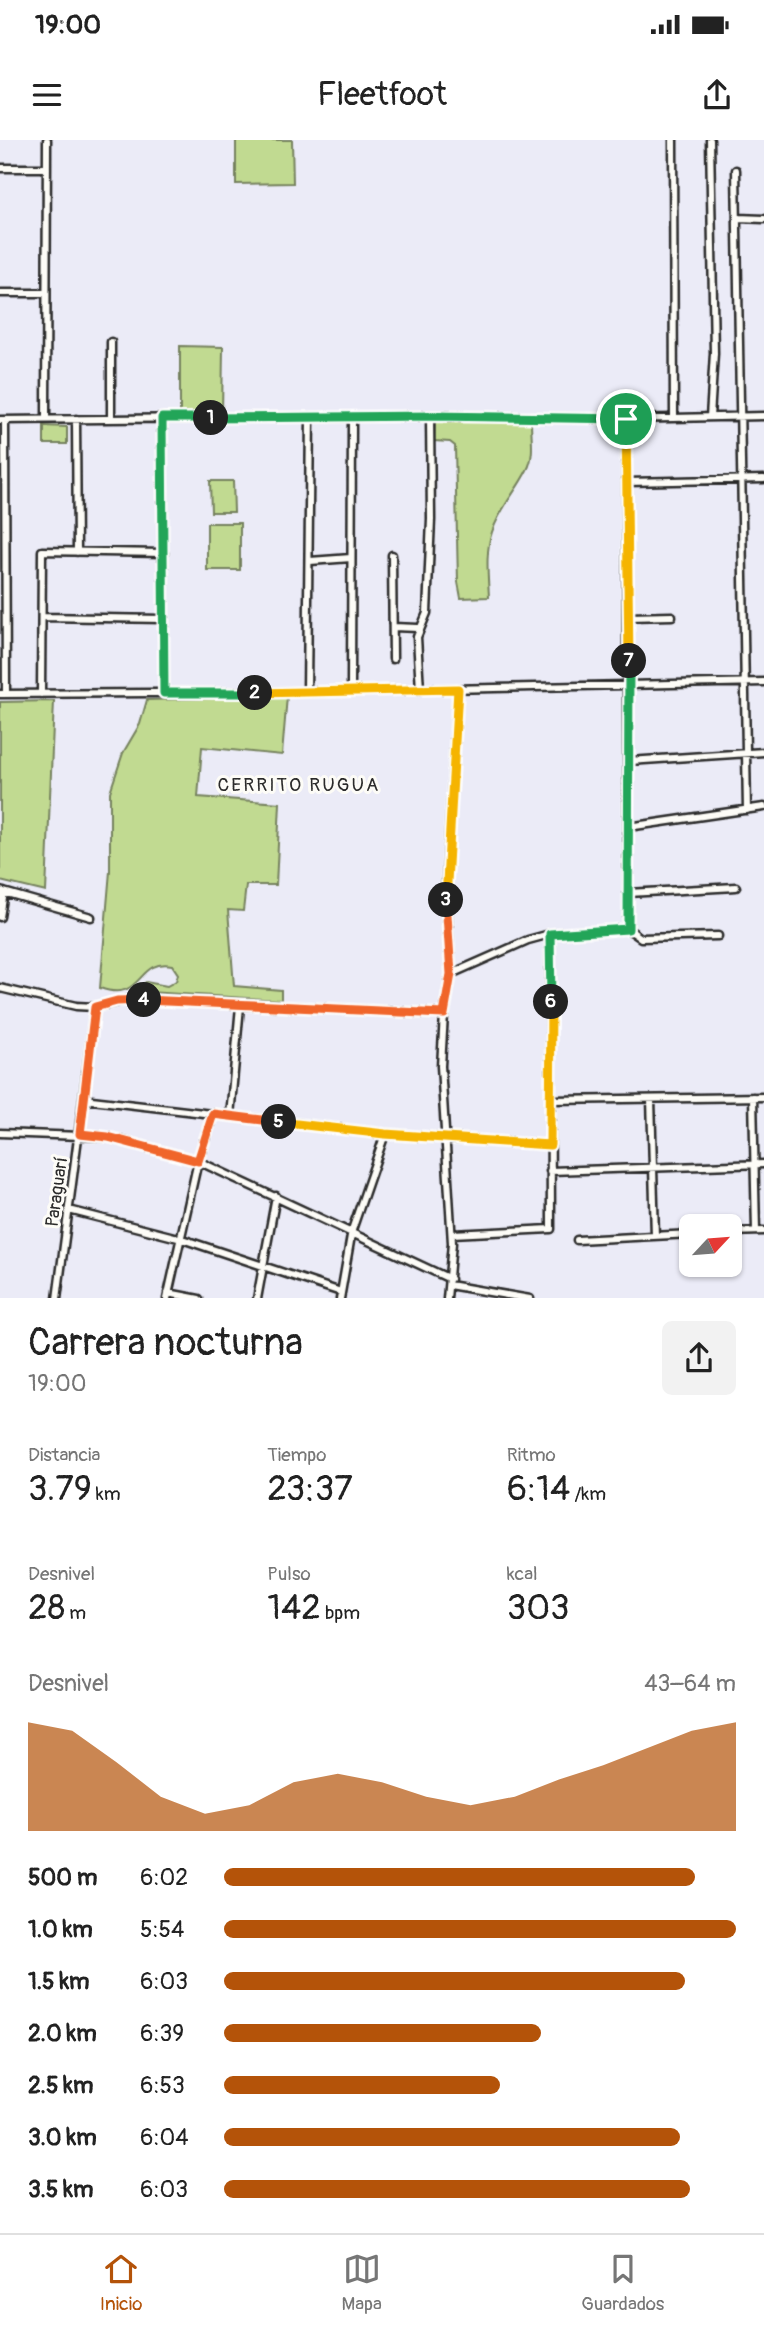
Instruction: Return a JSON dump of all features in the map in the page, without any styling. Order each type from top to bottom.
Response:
[{"type":"street","points":[[46,419],[47,140]]},
{"type":"street","points":[[673,140],[674,418]]},
{"type":"street","points":[[710,140],[714,353],[710,417]]},
{"type":"street","points":[[0,168],[47,168]]},
{"type":"street","points":[[736,170],[742,681],[747,810]]},
{"type":"street","points":[[738,218],[764,219]]},
{"type":"street","points":[[0,293],[46,293]]},
{"type":"street","points":[[111,342],[111,419]]},
{"type":"street","points":[[764,416],[626,419],[430,416],[3,420],[3,694],[307,692],[764,682]]},
{"type":"street","points":[[420,690],[418,628],[427,613],[431,519],[430,416]]},
{"type":"street","points":[[307,692],[310,417]]},
{"type":"street","points":[[351,691],[352,417]]},
{"type":"street","points":[[162,418],[164,693]]},
{"type":"street","points":[[76,419],[77,552]]},
{"type":"street","points":[[626,419],[628,929]]},
{"type":"street","points":[[626,482],[764,479]]},
{"type":"street","points":[[41,694],[42,551],[164,553]]},
{"type":"street","points":[[392,555],[393,659]]},
{"type":"street","points":[[310,561],[351,558]]},
{"type":"street","points":[[628,617],[671,616]]},
{"type":"street","points":[[42,617],[163,619]]},
{"type":"street","points":[[393,627],[418,628]]},
{"type":"street","points":[[447,1298],[452,1234],[441,1066],[444,1014],[451,974],[446,884],[458,689]]},
{"type":"street","points":[[629,761],[764,752]]},
{"type":"street","points":[[628,827],[764,807]]},
{"type":"street","points":[[628,893],[736,887]]},
{"type":"street","points":[[0,917],[2,891],[91,917]]},
{"type":"street","points":[[451,974],[528,940],[550,934],[628,929],[641,938],[718,936]]},
{"type":"street","points":[[452,1234],[551,1229],[550,934]]},
{"type":"street","points":[[0,988],[76,1006],[95,1007],[131,999],[444,1014]]},
{"type":"street","points":[[230,1116],[240,1006]]},
{"type":"street","name":"Paraguarí","points":[[57,1298],[95,1007]]},
{"type":"street","points":[[753,1097],[756,1231]]},
{"type":"street","points":[[551,1100],[764,1097]]},
{"type":"street","points":[[651,1099],[655,1236]]},
{"type":"street","points":[[83,1100],[385,1134],[550,1145]]},
{"type":"street","points":[[199,1298],[168,1296],[198,1161],[213,1114]]},
{"type":"street","points":[[0,1133],[108,1137],[198,1161],[352,1230],[450,1282],[530,1298]]},
{"type":"street","points":[[69,1210],[182,1239],[263,1265],[341,1295],[352,1230],[385,1134]]},
{"type":"street","points":[[550,1171],[764,1164]]},
{"type":"street","points":[[257,1298],[276,1196]]},
{"type":"street","points":[[742,1232],[764,1231]]},
{"type":"street","points":[[578,1240],[679,1235]]},
{"type":"green space","points":[[236,140],[292,140],[293,183],[236,184]]},
{"type":"green space","points":[[180,346],[223,347],[222,415],[180,416]]},
{"type":"green space","points":[[435,420],[531,421],[532,452],[529,464],[500,514],[488,548],[489,597],[461,598],[458,582],[455,446],[450,442],[434,441]]},
{"type":"green space","points":[[44,426],[67,427],[67,444],[44,444]]},
{"type":"green space","points":[[210,481],[233,481],[234,512],[211,512]]},
{"type":"green space","points":[[207,523],[240,523],[240,570],[207,570]]},
{"type":"green space","points":[[287,696],[282,755],[202,747],[198,797],[280,803],[276,885],[246,885],[243,911],[228,910],[234,986],[281,990],[281,1000],[147,992],[141,985],[146,982],[167,986],[176,981],[178,974],[172,965],[152,968],[124,990],[100,988],[110,871],[110,792],[123,753],[140,724],[147,700]]},
{"type":"green space","points":[[54,701],[46,892],[0,881],[0,702]]},
{"type":"district","name":"CERRITO RUGUA","points":[[299,785]]},
{"type":"route","points":[[433,416],[626,419],[628,929],[550,934],[550,1145],[385,1134],[213,1114],[198,1161],[108,1137],[80,1134],[95,1007],[131,999],[444,1014],[449,993],[451,974],[446,927],[446,884],[458,689],[164,693],[162,418],[433,416]]}]
